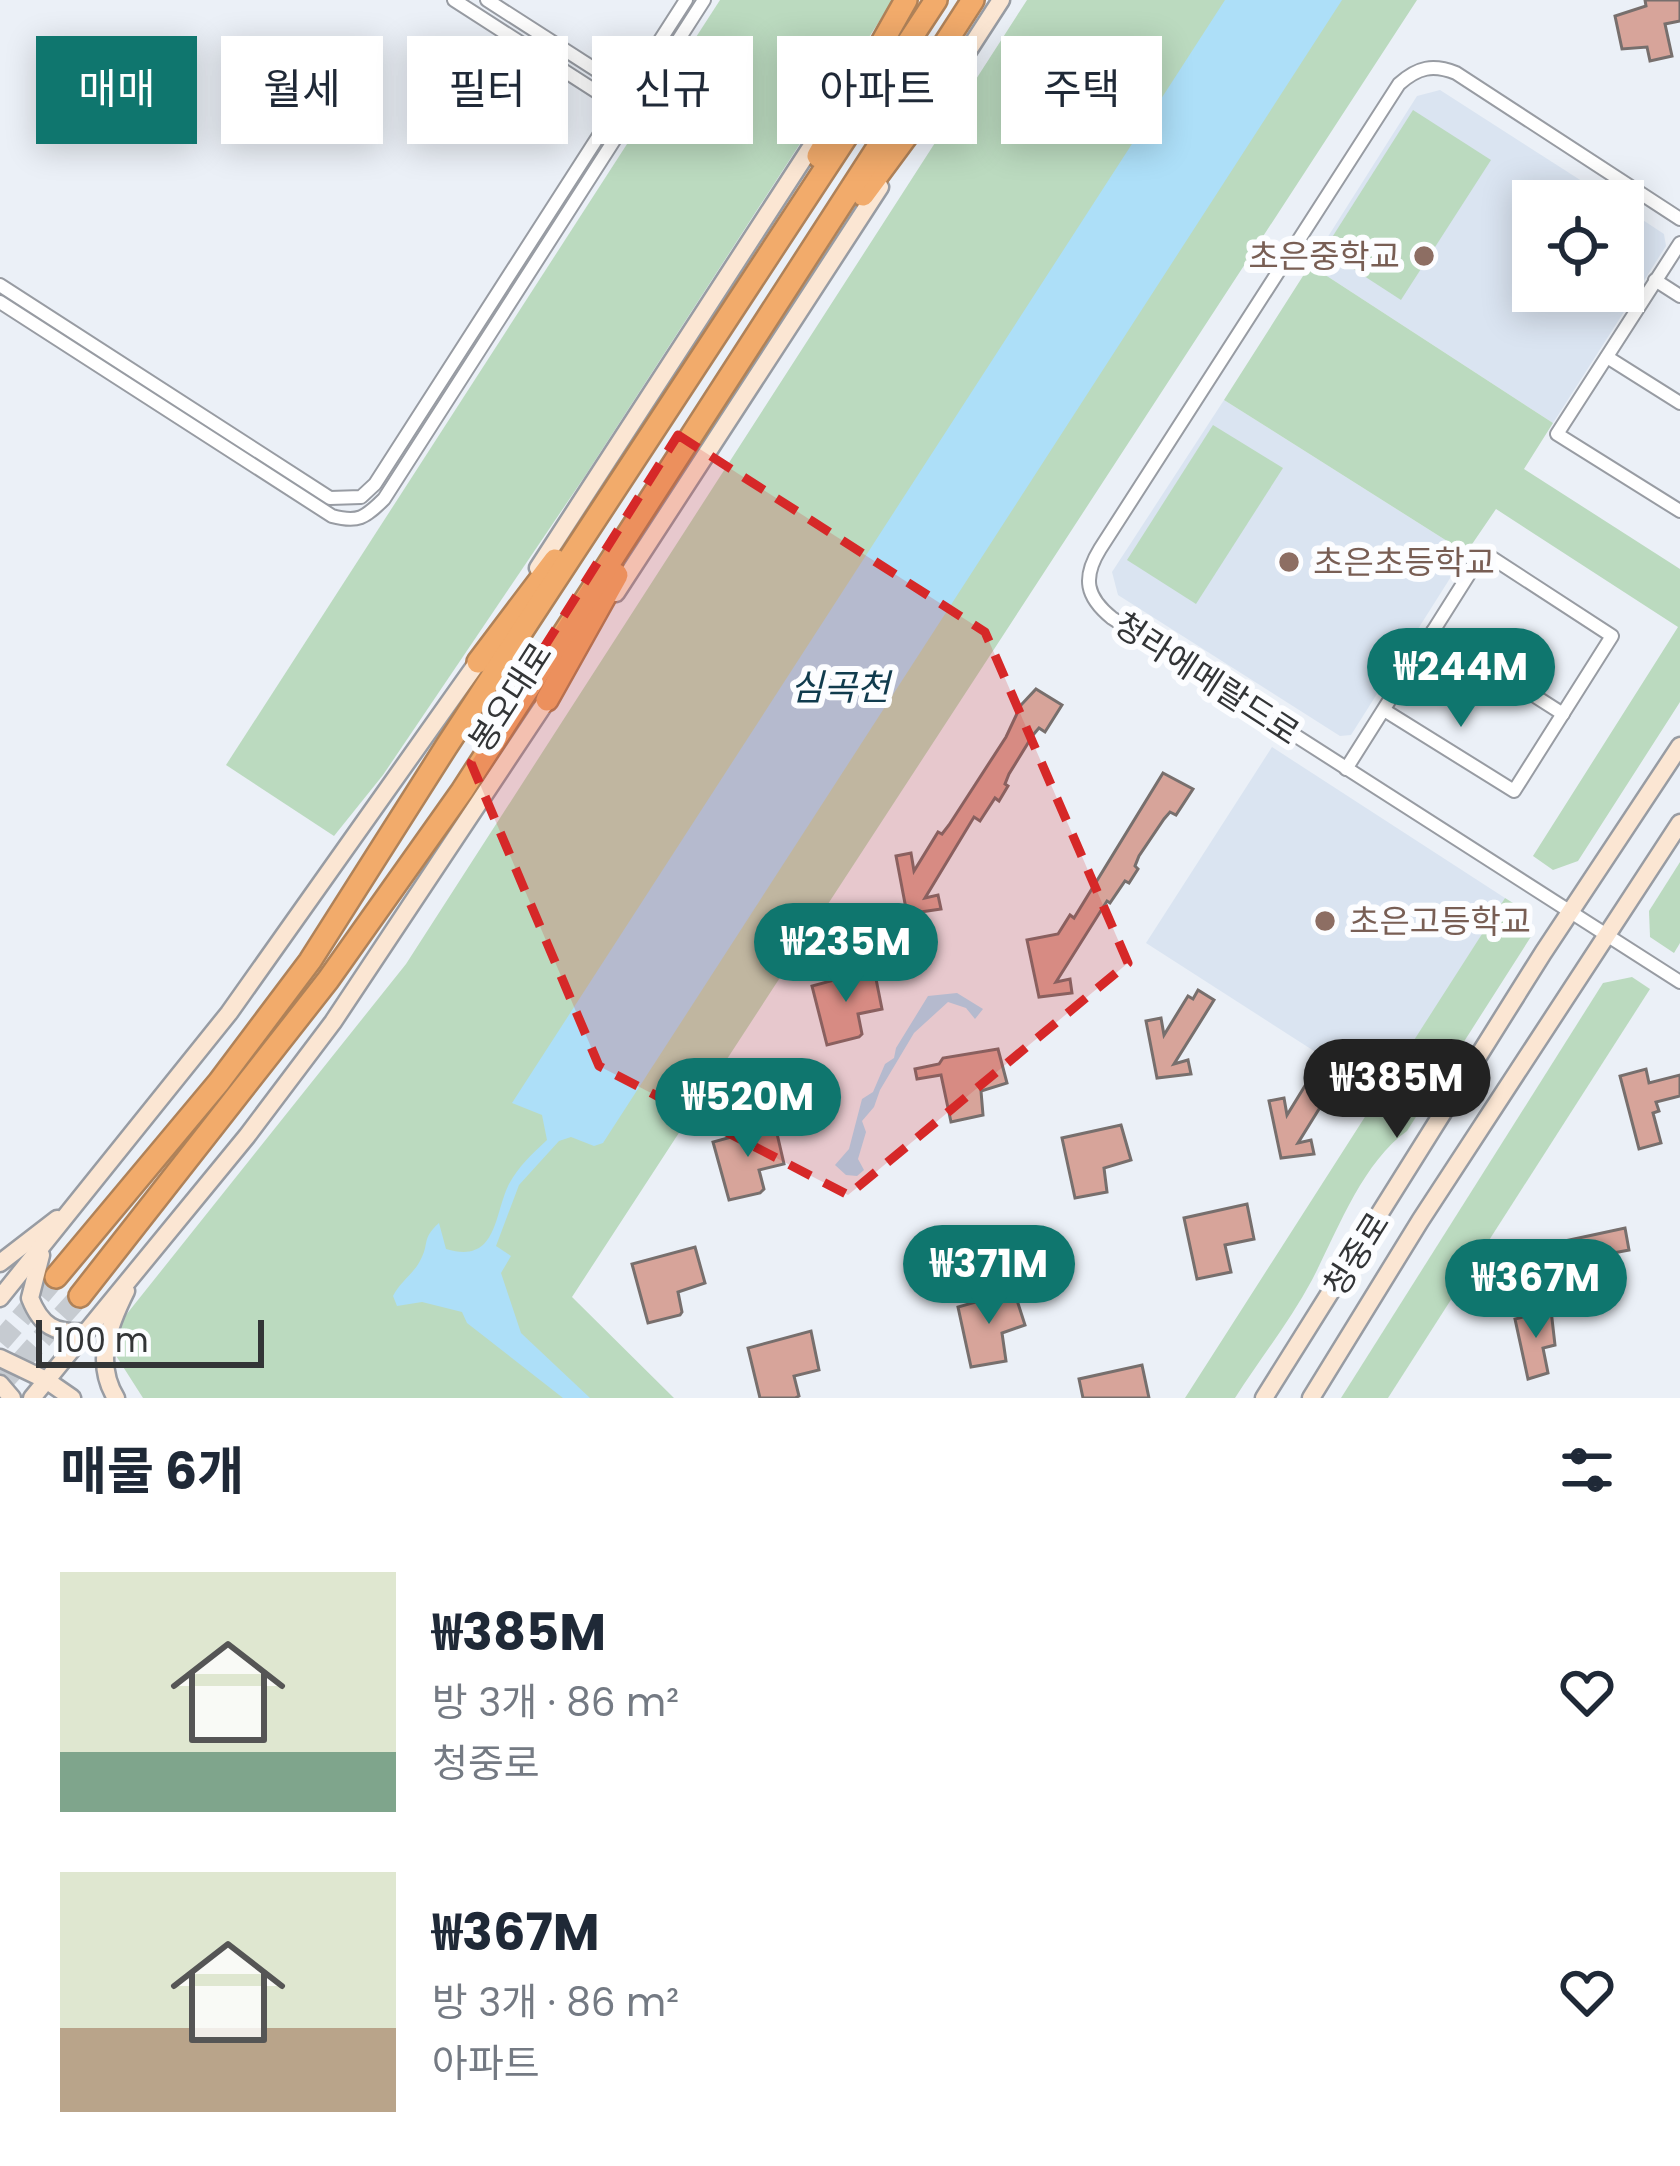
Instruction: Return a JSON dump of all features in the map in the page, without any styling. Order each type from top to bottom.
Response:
[{"type":"highway","points":[[722,329],[906,0]]},
{"type":"highway","name":"봉오대로","points":[[56,1277],[219,1082],[310,962],[936,0]]},
{"type":"highway","name":"봉오대로","points":[[80,1296],[328,980],[462,791],[973,0]]},
{"type":"highway","points":[[747,349],[901,144]]},
{"type":"highway","points":[[478,662],[682,392]]},
{"type":"highway","points":[[547,700],[708,410]]},
{"type":"main road","name":"봉오대로","points":[[0,1298],[229,1013],[478,662],[906,0]]},
{"type":"main road","name":"봉오대로","points":[[977,37],[1001,0]]},
{"type":"main road","name":"봉오대로","points":[[32,1398],[247,1136],[333,1022],[908,144]]},
{"type":"main road","name":"청중로","points":[[1264,1398],[1543,953],[1680,746]]},
{"type":"main road","name":"청중로","points":[[1310,1398],[1680,823]]},
{"type":"main road","points":[[0,1263],[77,1204]]},
{"type":"main road","points":[[46,1243],[31,1282],[35,1312],[56,1331],[85,1332]]},
{"type":"main road","points":[[116,1398],[108,1386],[106,1340],[140,1262]]},
{"type":"main road","points":[[0,1358],[72,1398]]},
{"type":"main road","points":[[0,1384],[12,1398]]},
{"type":"street","points":[[454,0],[592,88]]},
{"type":"street","points":[[487,0],[592,68]]},
{"type":"street","points":[[666,36],[686,0]]},
{"type":"street","points":[[677,36],[704,0]]},
{"type":"street","name":"청라에메랄드로","points":[[1680,219],[1456,73],[1438,66],[1412,72],[1100,549],[1087,578],[1090,596],[1112,618],[1680,982]]},
{"type":"street","points":[[0,285],[330,498],[361,497],[374,484],[593,144]]},
{"type":"street","points":[[0,302],[332,516],[352,522],[366,518],[384,499],[612,144]]},
{"type":"street","points":[[1680,243],[1557,434],[1680,511]]},
{"type":"street","points":[[1655,280],[1680,296]]},
{"type":"street","points":[[1606,357],[1680,403]]},
{"type":"street","points":[[1346,769],[1483,552],[1612,636],[1514,791],[1384,710]]},
{"type":"street","points":[[1433,631],[1563,714]]},
{"type":"highlighted area","points":[[678,435],[985,632],[1128,963],[848,1195],[599,1066],[471,763]]},
{"type":"shaded area","name":"초은중학교","points":[[1440,90],[1580,180],[1512,180],[1512,312],[1624,312],[1553,423],[1310,265],[1417,96]]},
{"type":"shaded area","name":"초은중학교","points":[[1644,221],[1664,234],[1666,246],[1644,280]]},
{"type":"shaded area","name":"초은초등학교","points":[[1224,400],[1466,553],[1351,735],[1340,736],[1118,595],[1112,572]]},
{"type":"shaded area","name":"초은고등학교","points":[[1272,747],[1505,898],[1381,1094],[1146,943]]},
{"type":"green space","points":[[720,0],[893,0],[870,36],[777,36],[777,144],[800,144],[585,476],[383,775],[334,836],[226,765],[627,144],[753,144],[753,36],[697,36]]},
{"type":"green space","points":[[1027,0],[1417,0],[572,1297],[674,1398],[143,1398],[106,1340],[406,964],[934,144],[977,144],[977,78],[1001,40],[1001,144],[1162,144],[1162,36],[1004,36]]},
{"type":"green space","points":[[1413,110],[1491,160],[1401,300],[1324,250]]},
{"type":"green space","points":[[1310,265],[1553,423],[1524,469],[1680,569],[1680,702],[1578,861],[1553,870],[1533,856],[1678,627],[1496,509],[1466,553],[1224,400]]},
{"type":"green space","points":[[1213,425],[1283,468],[1196,604],[1127,560]]},
{"type":"green space","points":[[1680,862],[1680,943],[1674,953],[1650,937],[1649,911]]},
{"type":"green space","points":[[1505,898],[1526,911],[1532,935],[1407,1131],[1364,1180],[1294,1310],[1235,1398],[1185,1398]]},
{"type":"green space","points":[[1632,977],[1650,989],[1388,1398],[1341,1398],[1603,983]]},
{"type":"water","name":"심곡천","points":[[1225,0],[1342,0],[603,1143],[594,1146],[571,1137],[559,1141],[519,1185],[496,1246],[511,1256],[501,1273],[521,1333],[590,1398],[563,1398],[467,1323],[462,1312],[422,1302],[397,1306],[393,1296],[417,1265],[439,1223],[446,1249],[476,1250],[485,1243],[509,1184],[547,1140],[542,1115],[512,1103],[1132,144],[1162,144],[1162,97]]},
{"type":"water","points":[[957,993],[983,1009],[975,1019],[966,1008],[948,1002],[914,1033],[862,1121],[866,1132],[858,1159],[864,1170],[857,1176],[846,1175],[835,1165],[849,1149],[862,1099],[873,1092],[928,996]]},
{"type":"building","points":[[1645,0],[1680,0],[1680,21],[1665,24],[1672,56],[1650,61],[1647,47],[1622,49],[1615,16],[1646,6]]},
{"type":"building","points":[[1036,689],[1062,705],[1045,732],[1039,728],[1033,735],[999,801],[995,798],[980,821],[974,817],[925,898],[938,895],[941,909],[907,914],[896,856],[911,853],[914,871]]},
{"type":"building","points":[[1163,773],[1193,789],[1176,815],[1170,812],[1164,819],[1139,856],[1129,883],[1125,881],[1107,901],[1056,982],[1070,979],[1072,993],[1039,997],[1027,940],[1058,934],[1070,915],[1074,918]]},
{"type":"building","points":[[874,969],[882,1009],[858,1014],[859,1037],[827,1045],[812,986]]},
{"type":"building","points":[[1198,990],[1214,1000],[1174,1064],[1188,1060],[1191,1074],[1157,1078],[1146,1021],[1161,1018],[1164,1035],[1188,996],[1193,999]]},
{"type":"building","points":[[998,1049],[1007,1083],[981,1091],[983,1115],[951,1122],[941,1075],[917,1079],[915,1069],[939,1064],[943,1058]]},
{"type":"building","points":[[1646,1069],[1649,1083],[1680,1075],[1680,1096],[1656,1102],[1659,1111],[1653,1113],[1661,1143],[1639,1149],[1620,1076]]},
{"type":"building","points":[[1322,1070],[1337,1080],[1298,1143],[1311,1140],[1314,1154],[1281,1158],[1269,1101],[1284,1098],[1287,1115],[1311,1076],[1316,1079]]},
{"type":"building","points":[[775,1125],[784,1164],[759,1170],[764,1189],[760,1193],[729,1200],[713,1142]]},
{"type":"building","points":[[1121,1125],[1131,1160],[1104,1168],[1107,1192],[1075,1198],[1062,1138]]},
{"type":"building","points":[[1247,1204],[1254,1239],[1225,1245],[1231,1272],[1197,1279],[1184,1218]]},
{"type":"building","points":[[1625,1228],[1629,1250],[1603,1255],[1605,1267],[1572,1278],[1565,1241]]},
{"type":"building","points":[[695,1247],[705,1283],[678,1292],[680,1315],[648,1323],[632,1264]]},
{"type":"building","points":[[1014,1291],[1025,1325],[1002,1333],[1006,1361],[971,1367],[958,1307]]},
{"type":"building","points":[[1551,1310],[1555,1345],[1543,1348],[1548,1373],[1528,1379],[1515,1319]]},
{"type":"building","points":[[811,1331],[819,1370],[794,1376],[799,1396],[795,1398],[760,1398],[748,1348]]},
{"type":"building","points":[[1142,1365],[1149,1398],[1083,1398],[1079,1379]]},
{"type":"tunnel","points":[[0,1342],[56,1277]]},
{"type":"tunnel","points":[[0,1385],[80,1296]]},
{"type":"place","name":"초은중학교","points":[[1424,256]]},
{"type":"place","name":"초은초등학교","points":[[1289,562]]},
{"type":"place","name":"초은고등학교","points":[[1325,921]]}]
